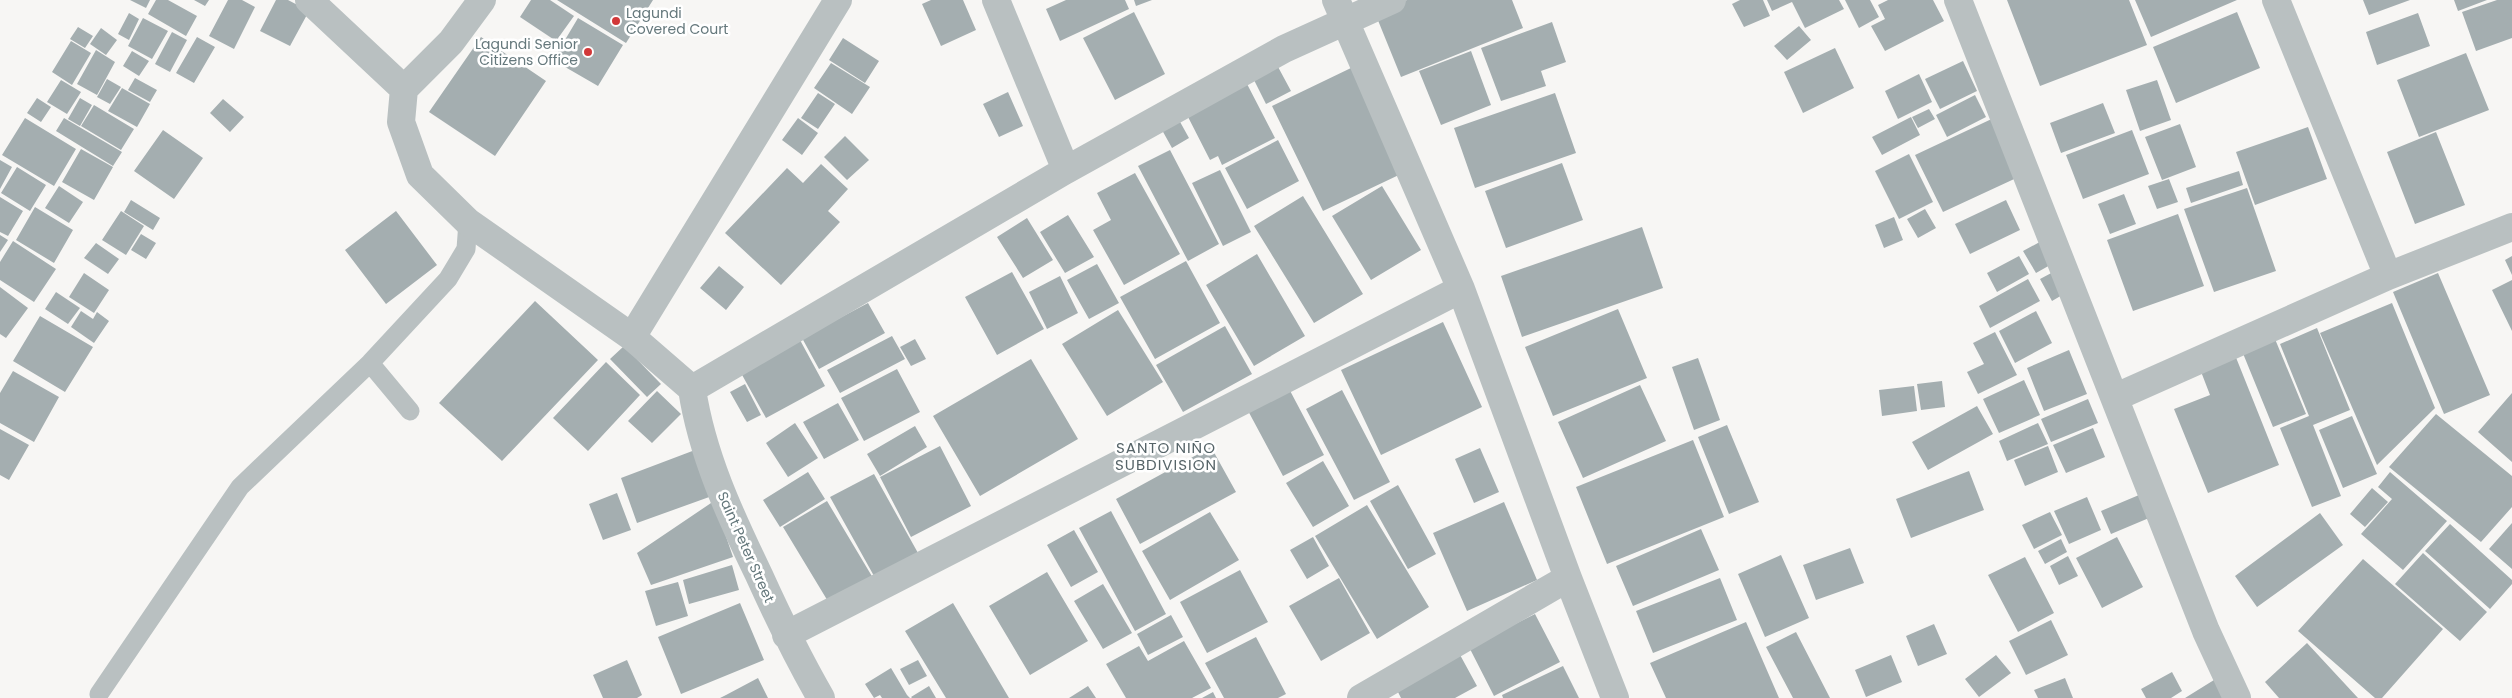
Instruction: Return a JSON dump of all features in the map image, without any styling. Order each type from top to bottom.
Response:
[{"type":"street","points":[[309,0],[404,89]]},
{"type":"street","points":[[482,0],[451,42],[404,89],[400,122],[420,175],[468,222],[632,337],[692,389],[1066,170],[1284,49],[1340,10],[1392,0]]},
{"type":"street","points":[[632,337],[838,0]]},
{"type":"street","points":[[996,0],[1066,170]]},
{"type":"street","points":[[1958,0],[2116,397],[2206,631],[2237,698]]},
{"type":"street","points":[[2276,0],[2388,276]]},
{"type":"street","points":[[1340,10],[1461,289],[1568,578],[1615,698]]},
{"type":"street","points":[[2116,397],[2388,276],[2512,227]]},
{"type":"street","points":[[786,635],[1461,289]]},
{"type":"street","name":"Saint Peter Street","points":[[692,389],[697,422],[725,506],[786,635],[821,698]]},
{"type":"street","points":[[1361,698],[1568,578]]},
{"type":"lane","points":[[99,694],[240,487],[370,363],[448,279],[466,249],[468,222]]},
{"type":"lane","points":[[370,363],[410,411]]},
{"type":"building","points":[[130,0],[150,0],[146,8]]},
{"type":"building","points":[[156,0],[168,0],[197,16],[186,36],[148,14]]},
{"type":"building","points":[[194,0],[209,0],[205,6]]},
{"type":"building","points":[[228,0],[242,0],[255,7],[234,49],[209,36]]},
{"type":"building","points":[[276,0],[288,0],[309,11],[290,46],[260,31]]},
{"type":"building","points":[[531,0],[550,0],[574,16],[556,41],[520,17]]},
{"type":"building","name":"Lagundi Covered Court","points":[[557,0],[653,0],[626,43]]},
{"type":"building","points":[[931,0],[963,0],[976,30],[941,46],[922,4]]},
{"type":"building","points":[[1066,0],[1125,0],[1129,9],[1060,41],[1046,9]]},
{"type":"building","points":[[1134,0],[1152,0],[1136,6]]},
{"type":"building","points":[[1407,0],[1512,0],[1523,28],[1401,77],[1375,13]]},
{"type":"building","points":[[1740,0],[1763,0],[1770,16],[1744,27],[1732,4]]},
{"type":"building","points":[[1767,0],[1839,0],[1844,9],[1805,28],[1792,2],[1772,11]]},
{"type":"building","points":[[1845,0],[1870,0],[1879,17],[1859,28]]},
{"type":"building","points":[[1888,0],[1933,0],[1944,21],[1885,51],[1871,26],[1885,19],[1878,5]]},
{"type":"building","points":[[2007,0],[2129,0],[2147,45],[2040,86]]},
{"type":"building","points":[[2135,0],[2237,0],[2151,37]]},
{"type":"building","points":[[2363,0],[2410,0],[2369,15]]},
{"type":"building","points":[[2454,0],[2487,0],[2458,11]]},
{"type":"building","points":[[2497,0],[2512,0],[2512,38],[2476,51],[2462,12]]},
{"type":"building","points":[[1134,12],[1165,74],[1115,100],[1083,38]]},
{"type":"building","points":[[2237,12],[2260,68],[2176,103],[2153,47]]},
{"type":"building","points":[[129,13],[139,19],[129,40],[118,34]]},
{"type":"building","points":[[2418,13],[2430,46],[2377,65],[2366,32]]},
{"type":"building","points":[[143,18],[168,31],[152,59],[128,46]]},
{"type":"building","name":"Lagundi Senior Citizens Office","points":[[578,18],[623,45],[598,86],[553,60]]},
{"type":"building","points":[[1552,22],[1566,62],[1541,71],[1546,86],[1501,101],[1481,48]]},
{"type":"building","points":[[1799,26],[1811,40],[1787,60],[1774,46]]},
{"type":"building","points":[[78,27],[93,36],[85,48],[70,39]]},
{"type":"building","points":[[101,28],[117,40],[106,55],[90,44]]},
{"type":"building","points":[[172,32],[187,40],[170,72],[155,64]]},
{"type":"building","points":[[197,37],[215,47],[194,83],[176,73]]},
{"type":"building","points":[[481,37],[546,81],[495,156],[429,112]]},
{"type":"building","points":[[843,38],[879,61],[865,83],[829,60]]},
{"type":"building","points":[[71,41],[91,53],[72,85],[52,72]]},
{"type":"building","points":[[1835,48],[1854,88],[1803,113],[1784,72]]},
{"type":"building","points":[[96,50],[115,62],[97,95],[77,84]]},
{"type":"building","points":[[132,51],[149,61],[139,76],[123,66]]},
{"type":"building","points":[[1471,51],[1491,105],[1441,125],[1419,71]]},
{"type":"building","points":[[2466,53],[2489,110],[2419,137],[2397,80]]},
{"type":"building","points":[[1963,61],[1977,91],[1940,109],[1925,79]]},
{"type":"building","points":[[831,63],[870,87],[852,114],[814,88]]},
{"type":"building","points":[[1277,65],[1291,91],[1266,104],[1253,78]]},
{"type":"building","points":[[1351,68],[1403,173],[1323,211],[1272,106]]},
{"type":"building","points":[[1919,74],[1932,102],[1898,119],[1885,91]]},
{"type":"building","points":[[135,78],[157,90],[150,102],[128,90]]},
{"type":"building","points":[[107,79],[121,87],[110,104],[97,97]]},
{"type":"building","points":[[61,80],[81,92],[67,114],[47,102]]},
{"type":"building","points":[[2157,80],[2171,120],[2140,131],[2126,90]]},
{"type":"building","points":[[1246,82],[1275,138],[1222,165],[1218,156],[1210,160],[1186,113]]},
{"type":"building","points":[[122,88],[150,104],[137,127],[108,111]]},
{"type":"building","points":[[1008,92],[1023,126],[999,137],[983,104]]},
{"type":"building","points":[[818,93],[835,104],[818,129],[801,118]]},
{"type":"building","points":[[1555,93],[1576,153],[1475,188],[1454,128]]},
{"type":"building","points":[[1975,95],[1986,117],[1947,137],[1936,115]]},
{"type":"building","points":[[37,98],[51,107],[41,122],[27,113]]},
{"type":"building","points":[[80,98],[92,105],[80,126],[68,119]]},
{"type":"building","points":[[223,99],[244,117],[230,132],[210,113]]},
{"type":"building","points":[[2103,103],[2115,133],[2061,153],[2050,123]]},
{"type":"building","points":[[94,105],[134,129],[121,150],[81,126]]},
{"type":"building","points":[[1929,109],[1935,119],[1918,128],[1912,117]]},
{"type":"building","points":[[1998,116],[2025,174],[1943,212],[1915,155]]},
{"type":"building","points":[[1911,117],[1920,135],[1882,155],[1872,137]]},
{"type":"building","points":[[25,118],[76,149],[54,186],[2,155]]},
{"type":"building","points":[[64,118],[122,152],[113,166],[56,131]]},
{"type":"building","points":[[798,118],[818,133],[802,155],[782,140]]},
{"type":"building","points":[[1179,120],[1189,138],[1172,148],[1162,130]]},
{"type":"building","points":[[2180,124],[2196,167],[2162,180],[2145,137]]},
{"type":"building","points":[[2308,127],[2327,179],[2255,205],[2236,152]]},
{"type":"building","points":[[163,130],[203,158],[174,199],[134,171]]},
{"type":"building","points":[[2132,130],[2149,174],[2083,199],[2066,155]]},
{"type":"building","points":[[2436,132],[2465,205],[2415,224],[2387,152]]},
{"type":"building","points":[[845,136],[869,160],[847,180],[824,157]]},
{"type":"building","points":[[1278,140],[1299,181],[1247,209],[1225,168]]},
{"type":"building","points":[[81,149],[113,167],[94,200],[62,182]]},
{"type":"building","points":[[1170,150],[1219,244],[1188,261],[1138,166]]},
{"type":"building","points":[[1909,154],[1933,202],[1899,219],[1875,171]]},
{"type":"building","points":[[0,160],[12,167],[0,189]]},
{"type":"building","points":[[1562,163],[1583,220],[1506,248],[1485,191]]},
{"type":"building","points":[[821,164],[848,189],[828,211],[840,222],[781,285],[725,233],[787,168],[803,183]]},
{"type":"building","points":[[17,167],[46,185],[30,211],[1,193]]},
{"type":"building","points":[[1220,170],[1251,232],[1223,246],[1192,183]]},
{"type":"building","points":[[2239,171],[2243,185],[2191,203],[2186,188]]},
{"type":"building","points":[[1135,173],[1180,254],[1124,285],[1093,230],[1111,220],[1097,193]]},
{"type":"building","points":[[2169,179],[2178,202],[2157,209],[2148,186]]},
{"type":"building","points":[[59,186],[83,202],[69,223],[45,208]]},
{"type":"building","points":[[1382,186],[1421,250],[1371,280],[1332,216]]},
{"type":"building","points":[[2247,188],[2276,271],[2214,292],[2184,209]]},
{"type":"building","points":[[2124,194],[2136,224],[2110,234],[2098,204]]},
{"type":"building","points":[[1303,196],[1363,294],[1314,323],[1254,226]]},
{"type":"building","points":[[0,197],[23,211],[8,236],[0,232]]},
{"type":"building","points":[[131,200],[160,218],[153,230],[124,212]]},
{"type":"building","points":[[2006,200],[2020,230],[1970,254],[1955,224]]},
{"type":"building","points":[[35,207],[73,230],[54,263],[16,240]]},
{"type":"building","points":[[1925,209],[1936,228],[1918,238],[1907,219]]},
{"type":"building","points":[[121,211],[144,226],[126,255],[102,240]]},
{"type":"building","points":[[396,211],[437,265],[386,304],[345,250]]},
{"type":"building","points":[[2178,214],[2204,286],[2133,311],[2107,240]]},
{"type":"building","points":[[1068,215],[1094,257],[1065,273],[1040,232]]},
{"type":"building","points":[[1894,217],[1903,240],[1884,248],[1875,225]]},
{"type":"building","points":[[1027,218],[1053,260],[1023,278],[997,237]]},
{"type":"building","points":[[1642,227],[1663,288],[1522,337],[1501,276]]},
{"type":"building","points":[[141,234],[156,243],[146,259],[131,250]]},
{"type":"building","points":[[0,235],[8,240],[0,252]]},
{"type":"building","points":[[2047,238],[2059,260],[2036,273],[2023,251]]},
{"type":"building","points":[[13,241],[56,269],[34,302],[0,280],[0,262]]},
{"type":"building","points":[[96,243],[119,259],[108,274],[84,258]]},
{"type":"building","points":[[1257,254],[1305,336],[1254,366],[1206,285]]},
{"type":"building","points":[[2019,256],[2029,274],[1997,292],[1987,273]]},
{"type":"building","points":[[2512,256],[2512,275],[2505,260]]},
{"type":"building","points":[[1186,261],[1220,323],[1155,359],[1120,297]]},
{"type":"building","points":[[1097,264],[1119,303],[1089,319],[1067,280]]},
{"type":"building","points":[[719,266],[744,287],[726,310],[700,288]]},
{"type":"building","points":[[2057,270],[2069,291],[2052,301],[2040,279]]},
{"type":"building","points":[[1012,272],[1044,329],[997,355],[965,297]]},
{"type":"building","points":[[84,273],[109,290],[94,313],[69,297]]},
{"type":"building","points":[[2438,273],[2490,395],[2444,414],[2393,292]]},
{"type":"building","points":[[1060,276],[1078,313],[1047,329],[1029,292]]},
{"type":"building","points":[[2028,279],[2040,301],[1990,328],[1979,306]]},
{"type":"building","points":[[2512,280],[2512,331],[2492,290]]},
{"type":"building","points":[[0,287],[28,308],[6,338],[0,334]]},
{"type":"building","points":[[56,292],[80,308],[68,324],[45,309]]},
{"type":"building","points":[[535,301],[598,360],[502,461],[439,403]]},
{"type":"building","points":[[868,303],[885,333],[819,369],[802,338]]},
{"type":"building","points":[[2392,303],[2435,408],[2377,465],[2320,333]]},
{"type":"building","points":[[1618,309],[1647,378],[1553,416],[1525,347]]},
{"type":"building","points":[[1118,310],[1163,382],[1107,416],[1062,344]]},
{"type":"building","points":[[81,311],[93,319],[97,312],[109,321],[94,343],[71,327]]},
{"type":"building","points":[[2036,311],[2052,343],[2015,363],[1999,331]]},
{"type":"building","points":[[40,316],[93,347],[65,392],[13,361]]},
{"type":"building","points":[[1443,322],[1482,407],[1381,455],[1341,370]]},
{"type":"building","points":[[1225,326],[1252,374],[1183,412],[1156,365]]},
{"type":"building","points":[[2317,328],[2350,410],[2313,425],[2341,496],[2312,507],[2280,428],[2309,416],[2280,344]]},
{"type":"building","points":[[1995,332],[2017,375],[1978,394],[1967,372],[1984,364],[1973,343]]},
{"type":"building","points":[[892,336],[905,359],[840,393],[827,370]]},
{"type":"building","points":[[915,339],[926,359],[911,366],[900,347]]},
{"type":"building","points":[[2275,339],[2306,414],[2273,427],[2242,351]]},
{"type":"building","points":[[800,340],[825,386],[766,418],[741,373]]},
{"type":"building","points":[[624,346],[661,384],[647,397],[610,359]]},
{"type":"building","points":[[2069,350],[2087,394],[2044,411],[2027,368]]},
{"type":"building","points":[[2235,355],[2279,465],[2208,493],[2174,409],[2210,395],[2200,369]]},
{"type":"building","points":[[1698,358],[1720,420],[1694,430],[1672,367]]},
{"type":"building","points":[[1031,359],[1078,439],[980,496],[933,416]]},
{"type":"building","points":[[606,362],[640,395],[588,451],[553,418]]},
{"type":"building","points":[[897,369],[920,412],[864,441],[841,398]]},
{"type":"building","points":[[13,371],[59,397],[34,442],[0,423],[0,393]]},
{"type":"building","points":[[2024,380],[2040,415],[1999,433],[1983,399]]},
{"type":"building","points":[[1942,381],[1945,407],[1921,410],[1917,384]]},
{"type":"building","points":[[745,384],[761,415],[747,422],[730,392]]},
{"type":"building","points":[[1287,385],[1324,455],[1283,476],[1246,407]]},
{"type":"building","points":[[1640,385],[1666,441],[1583,478],[1558,422]]},
{"type":"building","points":[[1914,386],[1917,411],[1882,416],[1879,390]]},
{"type":"building","points":[[1342,390],[1390,482],[1354,500],[1306,409]]},
{"type":"building","points":[[657,391],[681,414],[652,443],[628,421]]},
{"type":"building","points":[[2512,393],[2512,462],[2478,432]]},
{"type":"building","points":[[2088,399],[2098,423],[2051,442],[2041,419]]},
{"type":"building","points":[[838,403],[859,440],[824,459],[803,422]]},
{"type":"building","points":[[1977,406],[1993,434],[1928,470],[1912,442]]},
{"type":"building","points":[[2436,414],[2512,476],[2512,507],[2481,542],[2389,467]]},
{"type":"building","points":[[2352,416],[2377,474],[2343,488],[2319,430]]},
{"type":"building","points":[[795,423],[818,458],[788,477],[766,443]]},
{"type":"building","points":[[2038,423],[2048,444],[2007,461],[1999,441]]},
{"type":"building","points":[[1727,425],[1759,502],[1729,514],[1698,437]]},
{"type":"building","points":[[915,426],[927,447],[880,476],[867,454]]},
{"type":"building","points":[[2093,428],[2105,457],[2066,473],[2053,445]]},
{"type":"building","points":[[0,429],[29,445],[9,480],[0,475]]},
{"type":"building","points":[[1693,440],[1724,517],[1607,564],[1576,487]]},
{"type":"building","points":[[940,446],[971,506],[911,537],[880,477]]},
{"type":"building","points":[[2048,446],[2058,472],[2025,486],[2014,460]]},
{"type":"building","points":[[1211,447],[1236,492],[1140,544],[1116,499]]},
{"type":"building","points":[[1480,448],[1499,492],[1474,503],[1455,459]]},
{"type":"building","points":[[695,450],[712,496],[637,523],[621,478]]},
{"type":"building","points":[[1323,461],[1349,506],[1313,527],[1286,483]]},
{"type":"building","points":[[1969,471],[1984,510],[1911,538],[1896,499]]},
{"type":"building","points":[[808,472],[825,499],[780,527],[763,500]]},
{"type":"building","points":[[2390,472],[2447,521],[2403,570],[2361,534],[2392,499],[2378,487]]},
{"type":"building","points":[[874,474],[918,553],[874,576],[830,497]]},
{"type":"building","points":[[1398,485],[1436,554],[1408,569],[1370,501]]},
{"type":"building","points":[[2372,488],[2388,502],[2365,527],[2350,514]]},
{"type":"building","points":[[617,493],[631,530],[603,540],[589,504]]},
{"type":"building","points":[[2139,495],[2149,518],[2111,534],[2101,511]]},
{"type":"building","points":[[2087,497],[2101,530],[2069,544],[2054,511]]},
{"type":"building","points":[[714,501],[733,557],[651,585],[637,553]]},
{"type":"building","points":[[827,501],[873,578],[829,603],[783,527]]},
{"type":"building","points":[[1504,502],[1537,580],[1467,611],[1433,533]]},
{"type":"building","points":[[1367,505],[1429,607],[1377,639],[1315,536]]},
{"type":"building","points":[[1111,511],[1166,614],[1135,631],[1079,528]]},
{"type":"building","points":[[1210,512],[1239,560],[1170,600],[1142,551]]},
{"type":"building","points":[[2050,512],[2062,535],[2034,549],[2022,525]]},
{"type":"building","points":[[2320,513],[2343,545],[2257,607],[2235,576]]},
{"type":"building","points":[[2512,523],[2512,569],[2489,549]]},
{"type":"building","points":[[2450,524],[2512,580],[2512,584],[2490,609],[2425,551]]},
{"type":"building","points":[[1701,529],[1719,570],[1633,606],[1616,566]]},
{"type":"building","points":[[1074,530],[1098,572],[1071,587],[1047,545]]},
{"type":"building","points":[[1313,537],[1329,566],[1307,579],[1290,550]]},
{"type":"building","points":[[2117,537],[2143,587],[2102,608],[2076,558]]},
{"type":"building","points":[[2061,539],[2067,552],[2045,564],[2038,551]]},
{"type":"building","points":[[1850,548],[1864,583],[1816,600],[1803,565]]},
{"type":"building","points":[[2423,553],[2487,612],[2460,641],[2395,584]]},
{"type":"building","points":[[1781,555],[1809,618],[1765,637],[1738,574]]},
{"type":"building","points":[[2068,556],[2078,576],[2059,585],[2050,566]]},
{"type":"building","points":[[2025,557],[2054,613],[2018,632],[1988,575]]},
{"type":"building","points":[[2363,559],[2443,629],[2382,698],[2375,698],[2298,631]]},
{"type":"building","points":[[732,565],[739,590],[689,604],[683,580]]},
{"type":"building","points":[[1240,570],[1268,622],[1207,653],[1180,602]]},
{"type":"building","points":[[1047,572],[1088,641],[1030,675],[989,606]]},
{"type":"building","points":[[1339,578],[1370,633],[1321,661],[1289,606]]},
{"type":"building","points":[[1720,578],[1737,620],[1653,653],[1636,611]]},
{"type":"building","points":[[678,582],[688,616],[656,626],[645,591]]},
{"type":"building","points":[[1103,584],[1132,633],[1103,649],[1074,601]]},
{"type":"building","points":[[740,603],[764,660],[681,694],[658,637]]},
{"type":"building","points":[[953,603],[1009,698],[946,698],[905,631]]},
{"type":"building","points":[[1535,614],[1560,662],[1494,696],[1469,647]]},
{"type":"building","points":[[1171,615],[1183,637],[1148,655],[1137,634]]},
{"type":"building","points":[[2051,620],[2068,655],[2026,675],[2009,641]]},
{"type":"building","points":[[1746,622],[1779,698],[1666,698],[1650,663]]},
{"type":"building","points":[[1934,624],[1947,654],[1918,666],[1906,636]]},
{"type":"building","points":[[1796,632],[1830,698],[1793,698],[1766,647]]},
{"type":"building","points":[[1256,637],[1286,694],[1278,698],[1224,698],[1205,663]]},
{"type":"building","points":[[1184,641],[1211,688],[1192,698],[1126,698],[1106,664],[1139,646],[1148,661]]},
{"type":"building","points":[[2307,643],[2358,698],[2279,698],[2265,682]]},
{"type":"building","points":[[1459,653],[1477,686],[1455,698],[1401,698],[1395,686]]},
{"type":"building","points":[[1891,655],[1902,682],[1866,697],[1855,670]]},
{"type":"building","points":[[1996,655],[2011,673],[1979,697],[1965,679]]},
{"type":"building","points":[[627,660],[642,695],[637,698],[603,698],[593,675]]},
{"type":"building","points":[[918,660],[927,676],[909,685],[900,669]]},
{"type":"building","points":[[1563,666],[1579,698],[1503,698],[1502,695]]},
{"type":"building","points":[[891,668],[910,698],[882,698],[880,695],[874,698],[865,684]]},
{"type":"building","points":[[2172,672],[2182,691],[2171,698],[2146,698],[2141,689]]},
{"type":"building","points":[[758,678],[768,698],[720,698],[726,695]]},
{"type":"building","points":[[2065,678],[2073,698],[2038,698],[2034,690]]},
{"type":"building","points":[[2214,680],[2225,698],[2185,698]]},
{"type":"building","points":[[929,686],[936,698],[911,697]]},
{"type":"building","points":[[1088,686],[1096,698],[1069,698]]},
{"type":"building","points":[[1213,692],[1216,698],[1202,698]]},
{"type":"place","name":"Lagundi Covered Court","points":[[616,21]]},
{"type":"place","name":"Lagundi Senior Citizens Office","points":[[588,52]]},
{"type":"district","name":"SANTO NIÑO SUBDIVISION","points":[[1166,456]]}]
